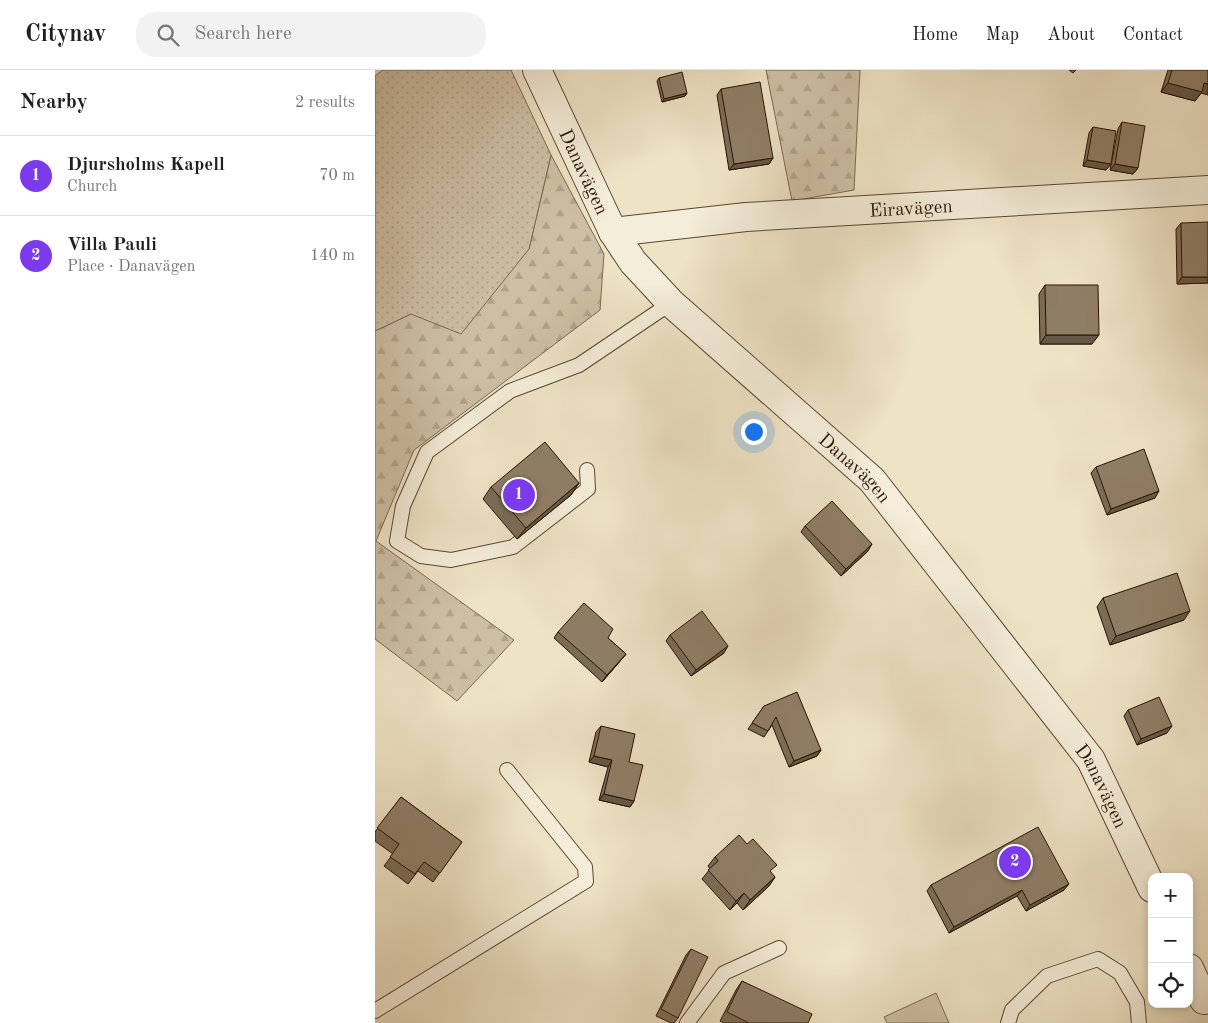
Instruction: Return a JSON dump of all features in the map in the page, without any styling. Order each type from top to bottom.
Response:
[{"type":"street","name":"Danavägen","points":[[543,71],[613,232],[633,262],[671,303],[873,480],[1091,760],[1148,880]]},
{"type":"street","name":"Eiravägen","points":[[613,232],[746,217],[1208,190]]},
{"type":"street","points":[[1193,978],[1204,1007]]},
{"type":"lane","points":[[587,470],[588,489],[513,548],[451,560],[421,556],[397,540],[403,506],[427,452],[510,391],[579,366],[671,303]]},
{"type":"lane","points":[[375,1011],[586,881],[585,867],[507,770]]},
{"type":"lane","points":[[687,1023],[724,973],[779,948]]},
{"type":"lane","points":[[1008,1023],[1013,1010],[1047,976],[1098,959],[1120,973],[1137,1002],[1139,1023]]},
{"type":"green space","points":[[383,70],[511,70],[551,155],[529,249],[461,334],[411,314],[375,331],[375,76]]},
{"type":"green space","points":[[766,70],[860,70],[854,190],[792,201]]},
{"type":"green space","points":[[551,155],[604,254],[600,310],[414,450],[376,541],[514,640],[457,701],[375,639],[375,331],[411,314],[529,249]]},
{"type":"green space","points":[[936,993],[949,1023],[887,1023],[884,1017]]},
{"type":"building","points":[[1172,70],[1208,70],[1208,84],[1204,83],[1202,92],[1168,83]]},
{"type":"building","points":[[682,72],[687,93],[664,99],[659,78]]},
{"type":"building","points":[[760,82],[773,158],[734,164],[721,89]]},
{"type":"building","points":[[1122,122],[1145,126],[1138,168],[1115,164]]},
{"type":"building","points":[[1093,127],[1116,131],[1111,164],[1087,160]]},
{"type":"building","points":[[1208,222],[1208,277],[1182,277],[1181,223]]},
{"type":"building","points":[[1045,285],[1098,285],[1099,335],[1046,335]]},
{"type":"building","points":[[545,442],[579,483],[526,528],[491,487]]},
{"type":"building","points":[[1144,449],[1159,491],[1111,509],[1096,467]]},
{"type":"building","points":[[832,501],[872,544],[846,569],[805,526]]},
{"type":"building","points":[[1177,573],[1190,611],[1116,636],[1103,598]]},
{"type":"building","points":[[584,603],[613,629],[608,638],[626,654],[607,675],[558,632]]},
{"type":"building","points":[[702,611],[728,646],[696,670],[670,635]]},
{"type":"building","points":[[797,692],[821,750],[794,761],[776,717],[768,731],[752,723],[764,706]]},
{"type":"building","points":[[1159,697],[1172,726],[1141,739],[1128,710]]},
{"type":"building","points":[[601,726],[635,734],[629,762],[643,765],[634,801],[604,794],[612,760],[594,756]]},
{"type":"building","points":[[401,797],[462,842],[440,873],[424,862],[415,874],[390,857],[399,844],[377,828]]},
{"type":"building","points":[[1038,827],[1069,884],[1030,905],[1022,890],[954,927],[931,885]]},
{"type":"building","points":[[739,835],[747,844],[753,839],[777,865],[770,871],[775,877],[750,900],[744,893],[736,901],[708,870],[718,861],[715,857]]},
{"type":"building","points":[[691,949],[708,957],[678,1018],[661,1009]]},
{"type":"building","points":[[742,981],[812,1014],[808,1023],[749,1023],[727,1012]]},
{"type":"place","name":"Djursholms Kapell","points":[[519,495]]},
{"type":"place","name":"Villa Pauli","points":[[1015,862]]}]
